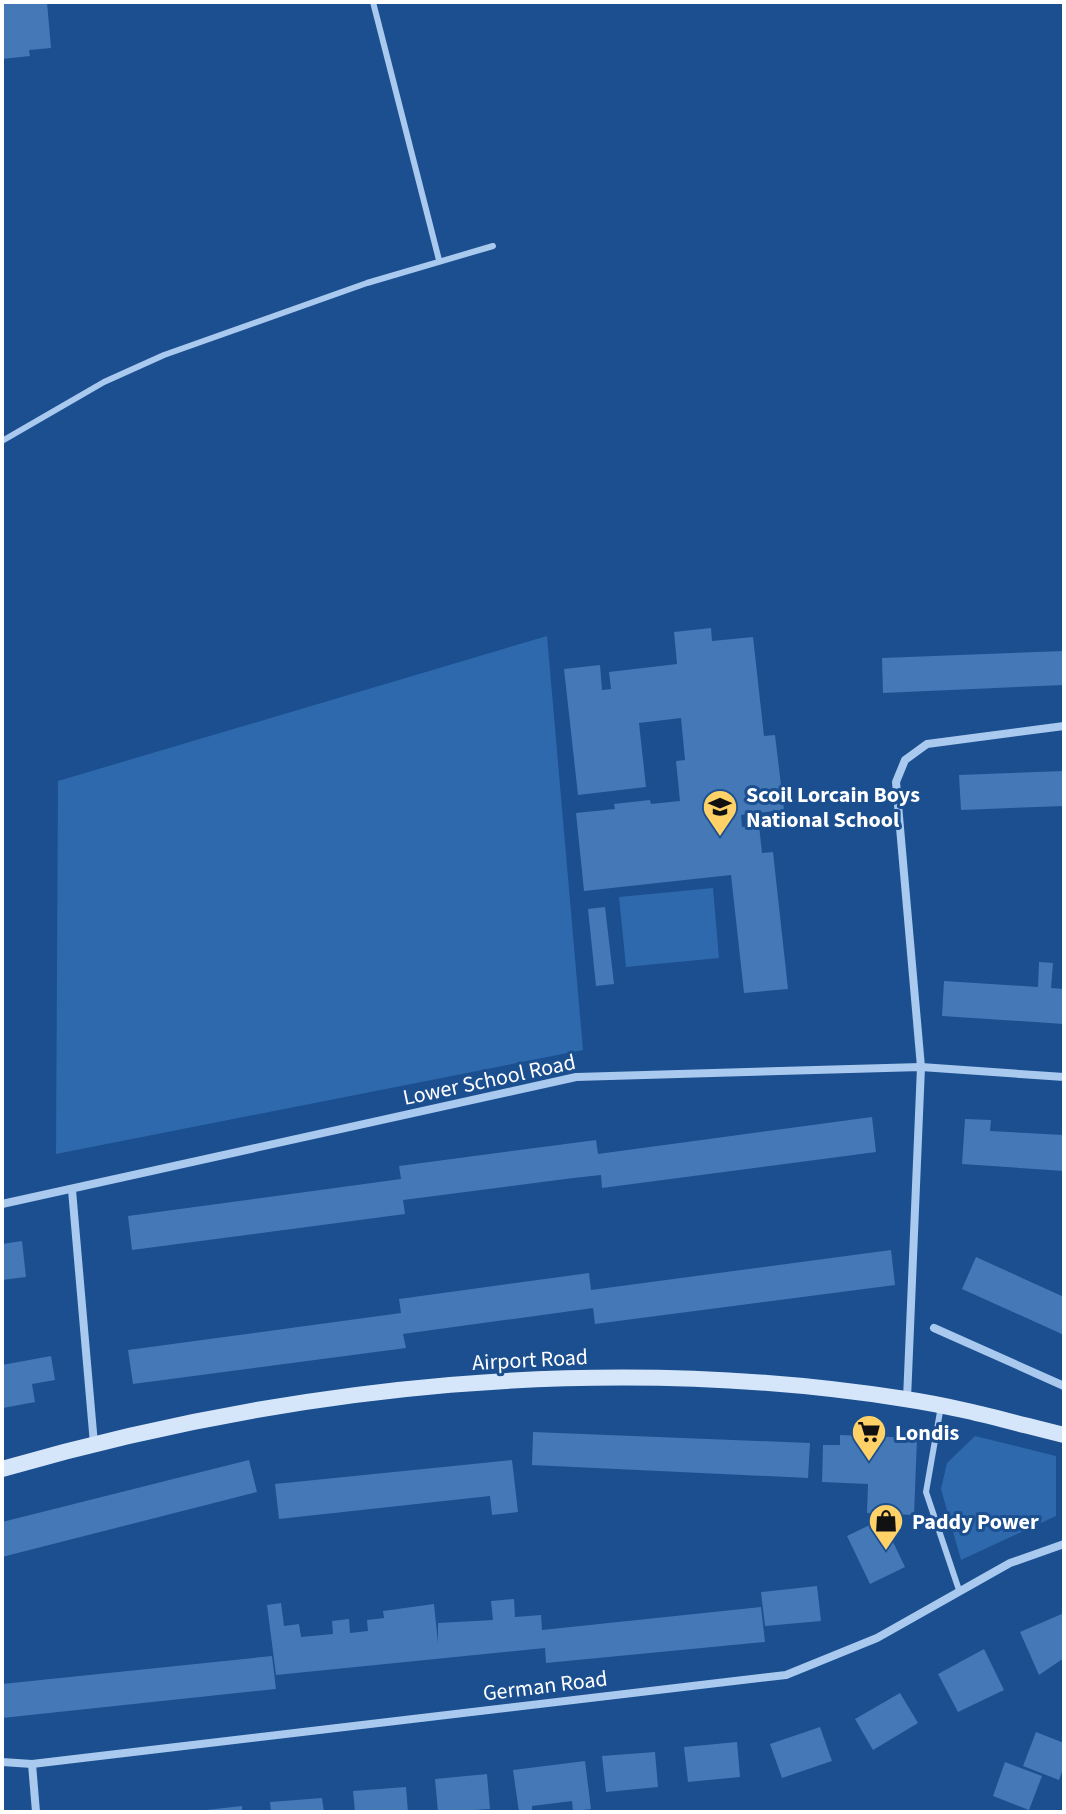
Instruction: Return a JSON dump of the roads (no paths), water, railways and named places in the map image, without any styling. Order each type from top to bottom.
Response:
[{"type":"main road","name":"Airport Road","points":[[2,1469],[94,1444],[320,1401],[532,1379],[636,1377],[843,1391],[907,1399],[1064,1435]]},
{"type":"street","points":[[907,1399],[921,1067],[896,782],[905,760],[927,744],[1064,726]]},
{"type":"street","name":"Lower School Road","points":[[2,1204],[576,1077],[921,1067],[1064,1077]]},
{"type":"street","points":[[72,1190],[94,1444]]},
{"type":"street","points":[[934,1328],[1064,1386]]},
{"type":"street","name":"German Road","points":[[2,1762],[32,1764],[786,1675],[877,1638],[1010,1563],[1064,1544]]},
{"type":"street","points":[[32,1764],[36,1812]]},
{"type":"lane","points":[[373,2],[439,260]]},
{"type":"lane","points":[[2,441],[104,382],[164,355],[326,297],[493,246]]},
{"type":"lane","points":[[941,1406],[926,1492],[959,1590]]},
{"type":"place","name":"Scoil Lorcain Boys National School","points":[[720,838]]},
{"type":"place","name":"Londis","points":[[869,1463]]},
{"type":"place","name":"Paddy Power","points":[[886,1552]]}]
